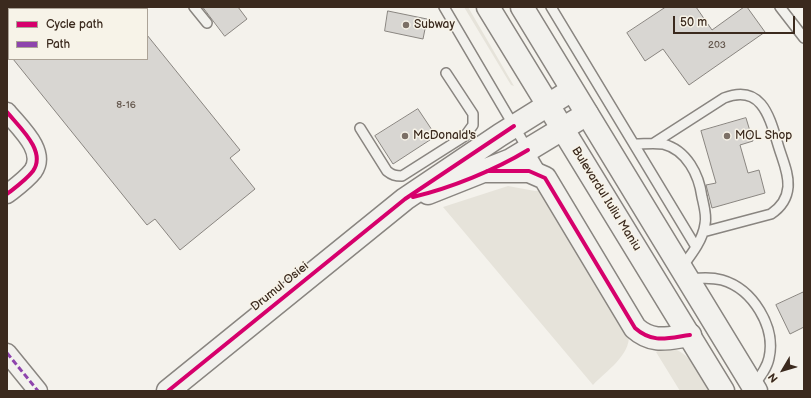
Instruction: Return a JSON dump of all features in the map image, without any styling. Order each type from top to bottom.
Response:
[{"type":"street","name":"Bulevardul Iuliu Maniu","points":[[488,7],[724,391]]},
{"type":"street","points":[[522,7],[755,389]]},
{"type":"street","name":"Drumul Osiei","points":[[168,391],[405,199],[514,126],[572,90]]},
{"type":"street","points":[[7,112],[33,145],[37,161],[34,170],[28,177],[7,194]]},
{"type":"street","name":"Drumul Osiei","points":[[405,199],[438,190],[511,160],[587,114]]},
{"type":"street","points":[[487,171],[529,171],[545,178],[635,328],[648,338],[657,339],[690,336]]},
{"type":"street","points":[[7,353],[38,391]]},
{"type":"lane","points":[[194,7],[207,23]]},
{"type":"lane","points":[[444,7],[545,178]]},
{"type":"lane","points":[[551,7],[696,247]]},
{"type":"lane","points":[[780,7],[804,38]]},
{"type":"lane","points":[[360,128],[387,171],[394,176],[402,176],[458,140],[471,128],[474,120],[473,114],[446,73]]},
{"type":"lane","points":[[654,143],[724,98],[734,94],[745,94],[752,97],[769,115],[788,176],[788,188],[780,208],[770,214],[703,232]]},
{"type":"lane","points":[[635,144],[654,143],[664,145],[675,150],[685,158],[694,169],[700,181],[705,217],[703,232],[685,273],[722,280],[736,286],[748,294],[758,307],[765,322],[770,344],[769,359],[755,389]]},
{"type":"shaded area","points":[[464,7],[468,7],[514,86],[511,85]]},
{"type":"shaded area","points":[[508,186],[535,191],[543,190],[629,335],[626,350],[616,363],[593,385],[443,207]]},
{"type":"shaded area","points":[[663,348],[672,349],[686,356],[692,362],[709,391],[680,391],[656,352]]},
{"type":"building","points":[[203,7],[238,7],[247,19],[225,36]]},
{"type":"building","points":[[666,7],[696,7],[712,30],[744,7],[747,7],[765,32],[689,85],[663,49],[645,61],[627,33]]},
{"type":"building","name":"Subway","points":[[388,11],[427,19],[423,39],[385,31]]},
{"type":"building","points":[[148,36],[240,150],[230,158],[255,189],[180,250],[155,219],[147,225],[14,60],[148,60]]},
{"type":"building","name":"McDonald's","points":[[418,109],[436,136],[393,164],[375,136]]},
{"type":"building","points":[[746,118],[753,141],[740,145],[748,173],[759,170],[765,193],[712,208],[706,185],[716,183],[701,131]]},
{"type":"building","points":[[804,292],[804,327],[790,334],[776,305]]},
{"type":"marked path","points":[[7,353],[38,391]]},
{"type":"cycle path","points":[[7,112],[30,140],[37,155],[33,171],[7,194]]},
{"type":"cycle path","points":[[168,391],[405,199],[514,126]]},
{"type":"cycle path","points":[[413,197],[442,189],[472,178],[501,165],[528,150]]},
{"type":"cycle path","points":[[487,171],[529,171],[545,178],[635,328],[648,336],[661,339],[690,335]]},
{"type":"place","name":"Subway","points":[[406,25]]},
{"type":"place","name":"McDonald's","points":[[405,136]]},
{"type":"place","name":"MOL Shop","points":[[727,136]]}]
